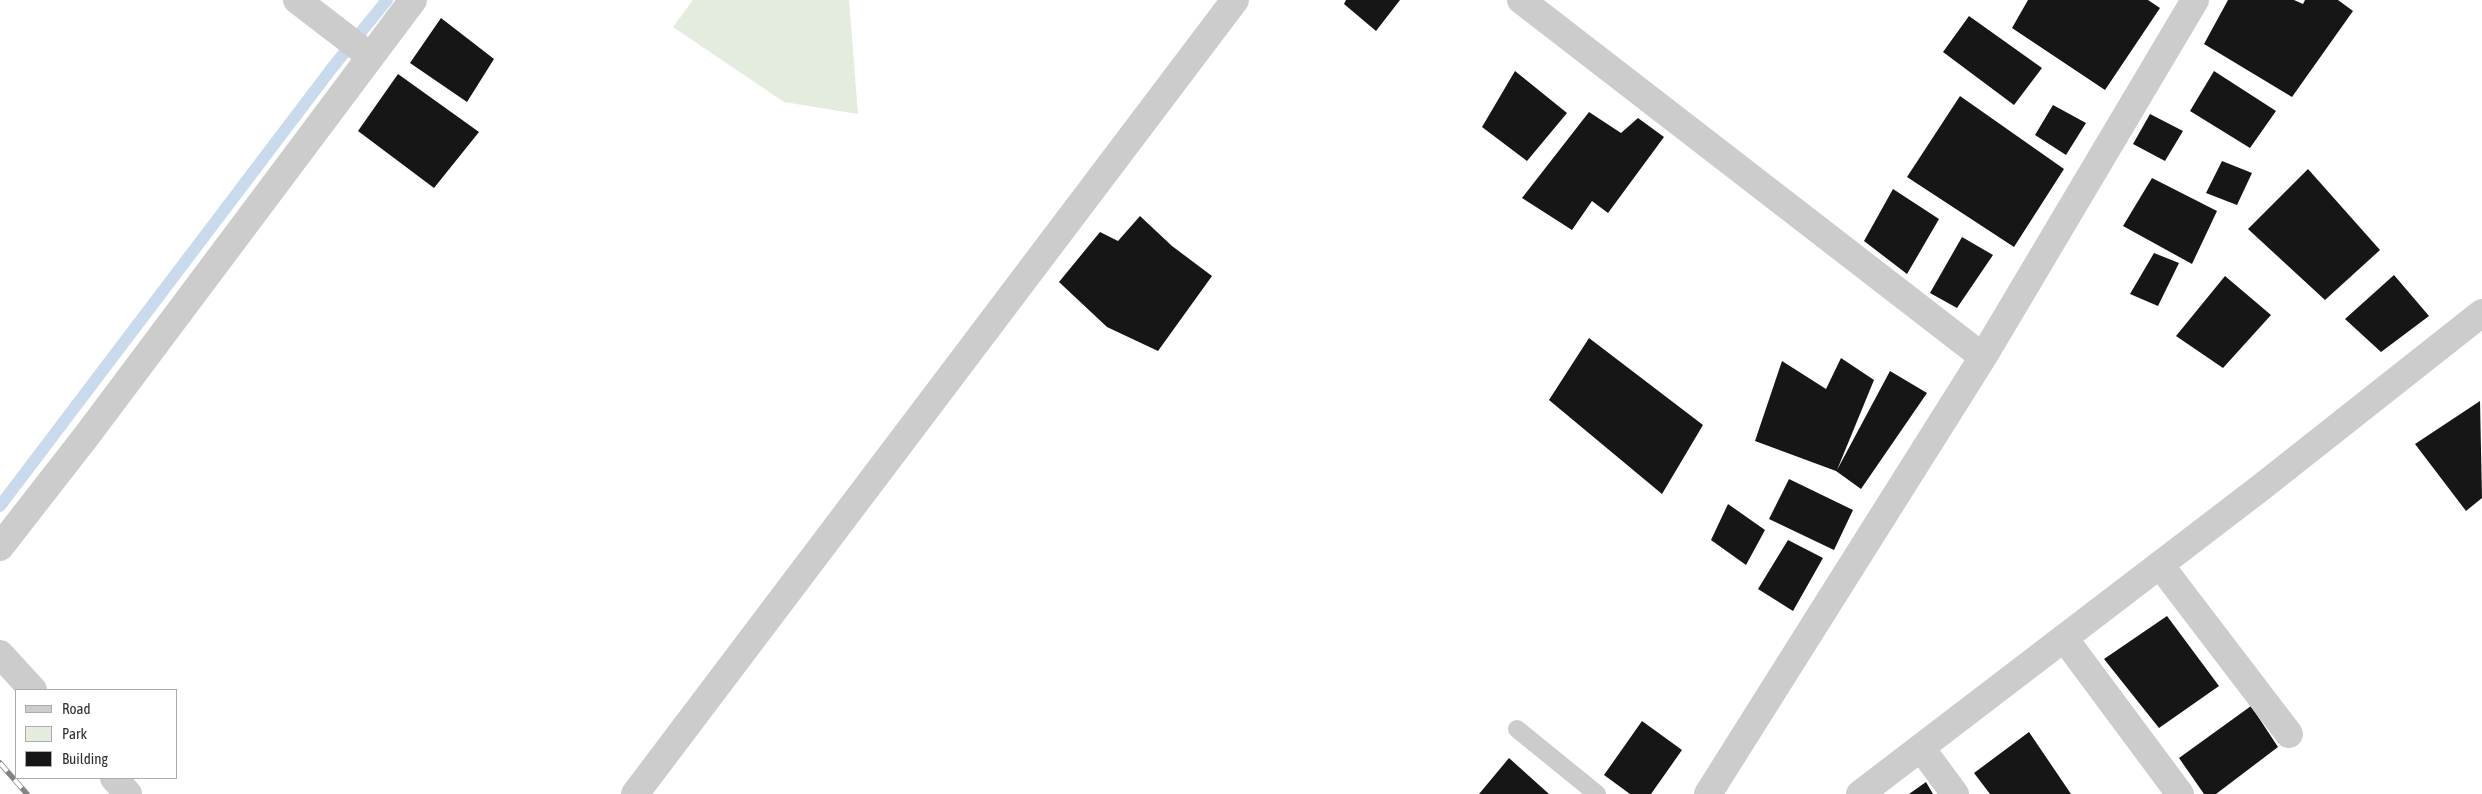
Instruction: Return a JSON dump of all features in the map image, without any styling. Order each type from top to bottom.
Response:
[{"type":"street","points":[[297,0],[370,56]]},
{"type":"street","points":[[0,547],[88,434],[413,0]]},
{"type":"street","points":[[635,794],[1236,0]]},
{"type":"street","points":[[1520,0],[1983,357]]},
{"type":"street","points":[[1708,794],[1983,357],[2195,0]]},
{"type":"street","points":[[1860,794],[2160,565],[2482,313]]},
{"type":"street","points":[[2160,565],[2289,734]]},
{"type":"street","points":[[2064,638],[2180,794]]},
{"type":"street","points":[[0,654],[32,689]]},
{"type":"street","points":[[1921,748],[1956,794]]},
{"type":"street","points":[[115,779],[128,794]]},
{"type":"lane","points":[[1517,729],[1596,794]]},
{"type":"green space","points":[[693,0],[849,0],[858,114],[784,102],[673,27]]},
{"type":"building","points":[[1346,0],[1400,0],[1376,31],[1344,4]]},
{"type":"building","points":[[2028,0],[2148,0],[2160,8],[2105,90],[2012,28]]},
{"type":"building","points":[[2228,0],[2294,0],[2303,4],[2305,0],[2338,0],[2353,11],[2292,97],[2204,44]]},
{"type":"building","points":[[1969,16],[2042,68],[2014,105],[1943,52]]},
{"type":"building","points":[[441,18],[494,59],[467,102],[410,63]]},
{"type":"building","points":[[1515,71],[1567,113],[1527,161],[1482,127]]},
{"type":"building","points":[[2214,71],[2276,111],[2250,148],[2190,111]]},
{"type":"building","points":[[398,74],[479,132],[434,188],[358,131]]},
{"type":"building","points":[[1960,96],[2064,169],[2014,247],[1907,177]]},
{"type":"building","points":[[2053,105],[2086,123],[2066,155],[2035,135]]},
{"type":"building","points":[[1589,112],[1621,133],[1638,118],[1664,137],[1608,213],[1592,201],[1572,230],[1522,198]]},
{"type":"building","points":[[2150,114],[2183,131],[2165,161],[2133,144]]},
{"type":"building","points":[[2222,161],[2252,173],[2237,205],[2206,193]]},
{"type":"building","points":[[2308,169],[2380,250],[2325,300],[2248,229]]},
{"type":"building","points":[[2152,178],[2217,211],[2192,264],[2123,226]]},
{"type":"building","points":[[1893,189],[1939,219],[1907,274],[1864,241]]},
{"type":"building","points":[[1140,216],[1172,246],[1212,276],[1158,351],[1107,327],[1059,282],[1100,232],[1118,241]]},
{"type":"building","points":[[1962,237],[1993,255],[1957,308],[1930,293]]},
{"type":"building","points":[[2154,253],[2179,263],[2158,306],[2130,294]]},
{"type":"building","points":[[2394,275],[2429,316],[2381,352],[2345,319]]},
{"type":"building","points":[[2225,276],[2271,315],[2223,368],[2176,336]]},
{"type":"building","points":[[1589,338],[1703,425],[1662,494],[1549,400]]},
{"type":"building","points":[[1841,358],[1874,380],[1837,470],[1890,371],[1927,393],[1861,489],[1836,471],[1755,441],[1782,361],[1826,389]]},
{"type":"building","points":[[2480,401],[2482,498],[2466,511],[2415,444]]},
{"type":"building","points":[[1789,479],[1853,510],[1834,550],[1769,519]]},
{"type":"building","points":[[1728,504],[1765,530],[1746,565],[1711,540]]},
{"type":"building","points":[[1788,540],[1823,558],[1793,611],[1758,589]]},
{"type":"building","points":[[2167,616],[2219,686],[2159,728],[2104,659]]},
{"type":"building","points":[[2251,706],[2278,747],[2216,794],[2204,794],[2179,758]]},
{"type":"building","points":[[1642,721],[1682,750],[1651,794],[1630,794],[1604,775]]},
{"type":"building","points":[[2029,732],[2071,794],[1990,794],[1974,773]]},
{"type":"building","points":[[1509,758],[1549,794],[1479,794]]},
{"type":"building","points":[[1926,782],[1933,794],[1909,794]]},
{"type":"waterway","points":[[0,506],[332,68],[387,0]]},
{"type":"railway","points":[[0,763],[27,794]]}]
